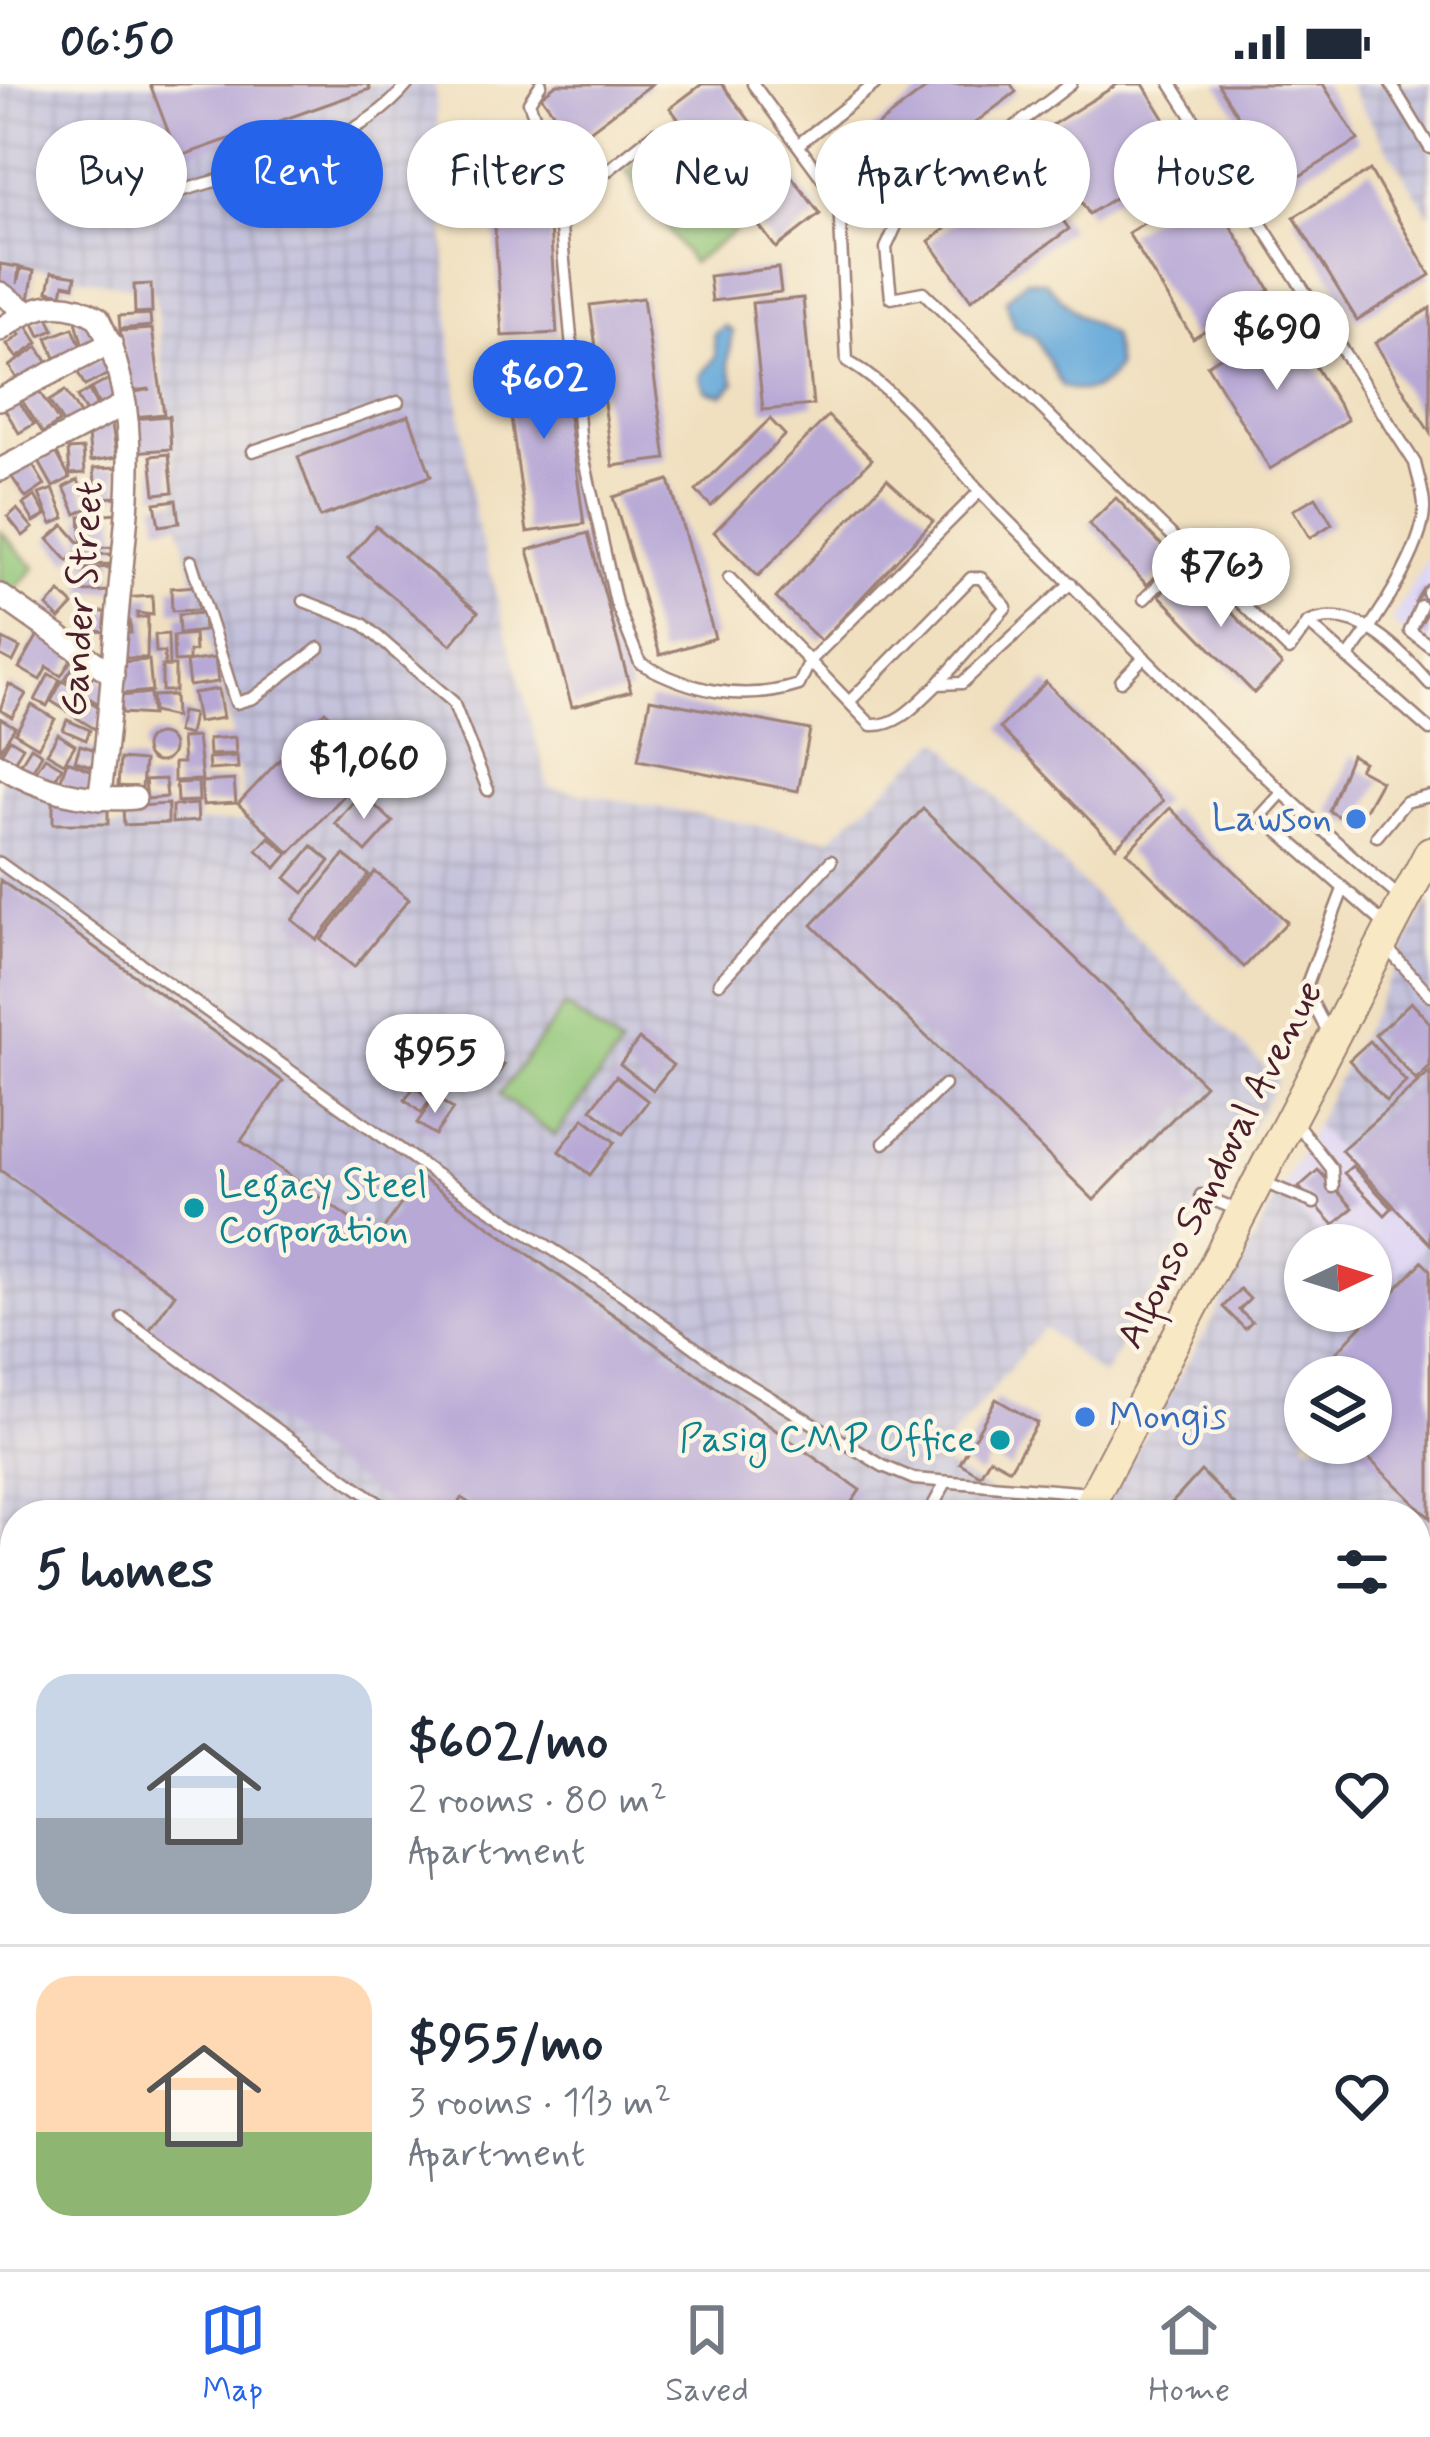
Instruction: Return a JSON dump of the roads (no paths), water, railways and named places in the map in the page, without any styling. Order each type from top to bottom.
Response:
[{"type":"main road","name":"Alfonso Sandoval Avenue","points":[[1091,1500],[1430,852]]},
{"type":"street","points":[[0,293],[26,310]]},
{"type":"street","points":[[0,330],[26,310],[62,302],[98,318],[111,343],[0,399]]},
{"type":"street","name":"Gander Street","points":[[99,799],[131,517],[125,404],[111,343]]},
{"type":"street","points":[[0,470],[125,404]]},
{"type":"street","points":[[0,595],[113,675]]},
{"type":"street","points":[[0,765],[38,785],[99,799],[136,798]]},
{"type":"lane","points":[[187,189],[351,133],[381,114],[407,84]]},
{"type":"lane","points":[[536,120],[529,102],[541,84]]},
{"type":"lane","points":[[753,84],[839,201],[844,219],[840,297],[847,361],[882,386],[1071,584],[1331,839],[1391,924],[1430,995]]},
{"type":"lane","points":[[800,143],[875,84]]},
{"type":"lane","points":[[1071,84],[902,213],[886,248],[891,298],[923,292],[1289,650],[1308,623],[1328,616],[1371,626],[1430,683]]},
{"type":"lane","points":[[1171,84],[1415,463],[1425,505],[1422,527],[1371,626],[1349,655]]},
{"type":"lane","points":[[1391,84],[1430,148]]},
{"type":"lane","points":[[608,171],[632,152]]},
{"type":"lane","points":[[561,228],[581,446],[616,603],[640,664],[705,692],[773,693],[799,685],[810,661],[980,492]]},
{"type":"lane","points":[[254,451],[398,402]]},
{"type":"lane","points":[[1144,599],[1188,556]]},
{"type":"lane","points":[[191,561],[236,704],[253,698],[320,648]]},
{"type":"lane","points":[[729,578],[871,724],[883,726],[902,717],[938,684],[1006,608],[981,578],[970,578],[849,701]]},
{"type":"lane","points":[[938,684],[962,683],[1071,584]]},
{"type":"lane","points":[[304,602],[363,624],[453,702],[488,790]]},
{"type":"lane","points":[[1420,606],[1410,632],[1430,646]]},
{"type":"lane","points":[[1308,623],[1430,730]]},
{"type":"lane","points":[[1121,681],[1144,657]]},
{"type":"lane","points":[[1281,794],[1261,816],[1342,892],[1391,924]]},
{"type":"lane","points":[[1377,836],[1405,802],[1430,796]]},
{"type":"lane","points":[[1312,864],[1331,839]]},
{"type":"lane","points":[[719,983],[831,861]]},
{"type":"lane","points":[[0,863],[432,1172],[622,1294],[728,1372],[883,1466],[914,1479],[1063,1500]]},
{"type":"lane","points":[[1330,1038],[1305,988],[1342,892]]},
{"type":"lane","points":[[884,1143],[944,1085]]},
{"type":"lane","points":[[1291,1115],[1332,1169],[1334,1187]]},
{"type":"lane","points":[[1258,1179],[1314,1203]]},
{"type":"lane","points":[[1201,1195],[1241,1212]]},
{"type":"lane","points":[[123,1318],[374,1500]]},
{"type":"lane","points":[[936,1500],[946,1482]]},
{"type":"water","points":[[1026,280],[1045,282],[1078,315],[1112,335],[1117,367],[1100,386],[1079,391],[1062,386],[1036,338],[1014,327],[1006,300]]},
{"type":"water","points":[[725,326],[733,332],[728,363],[735,383],[723,395],[706,391],[700,376],[716,357],[714,334]]},
{"type":"place","name":"Lawson","points":[[1356,819]]},
{"type":"place","name":"Legacy Steel Corporation","points":[[194,1208]]},
{"type":"place","name":"Mongis","points":[[1085,1417]]},
{"type":"place","name":"Pasig CMP Office","points":[[1000,1440]]}]
